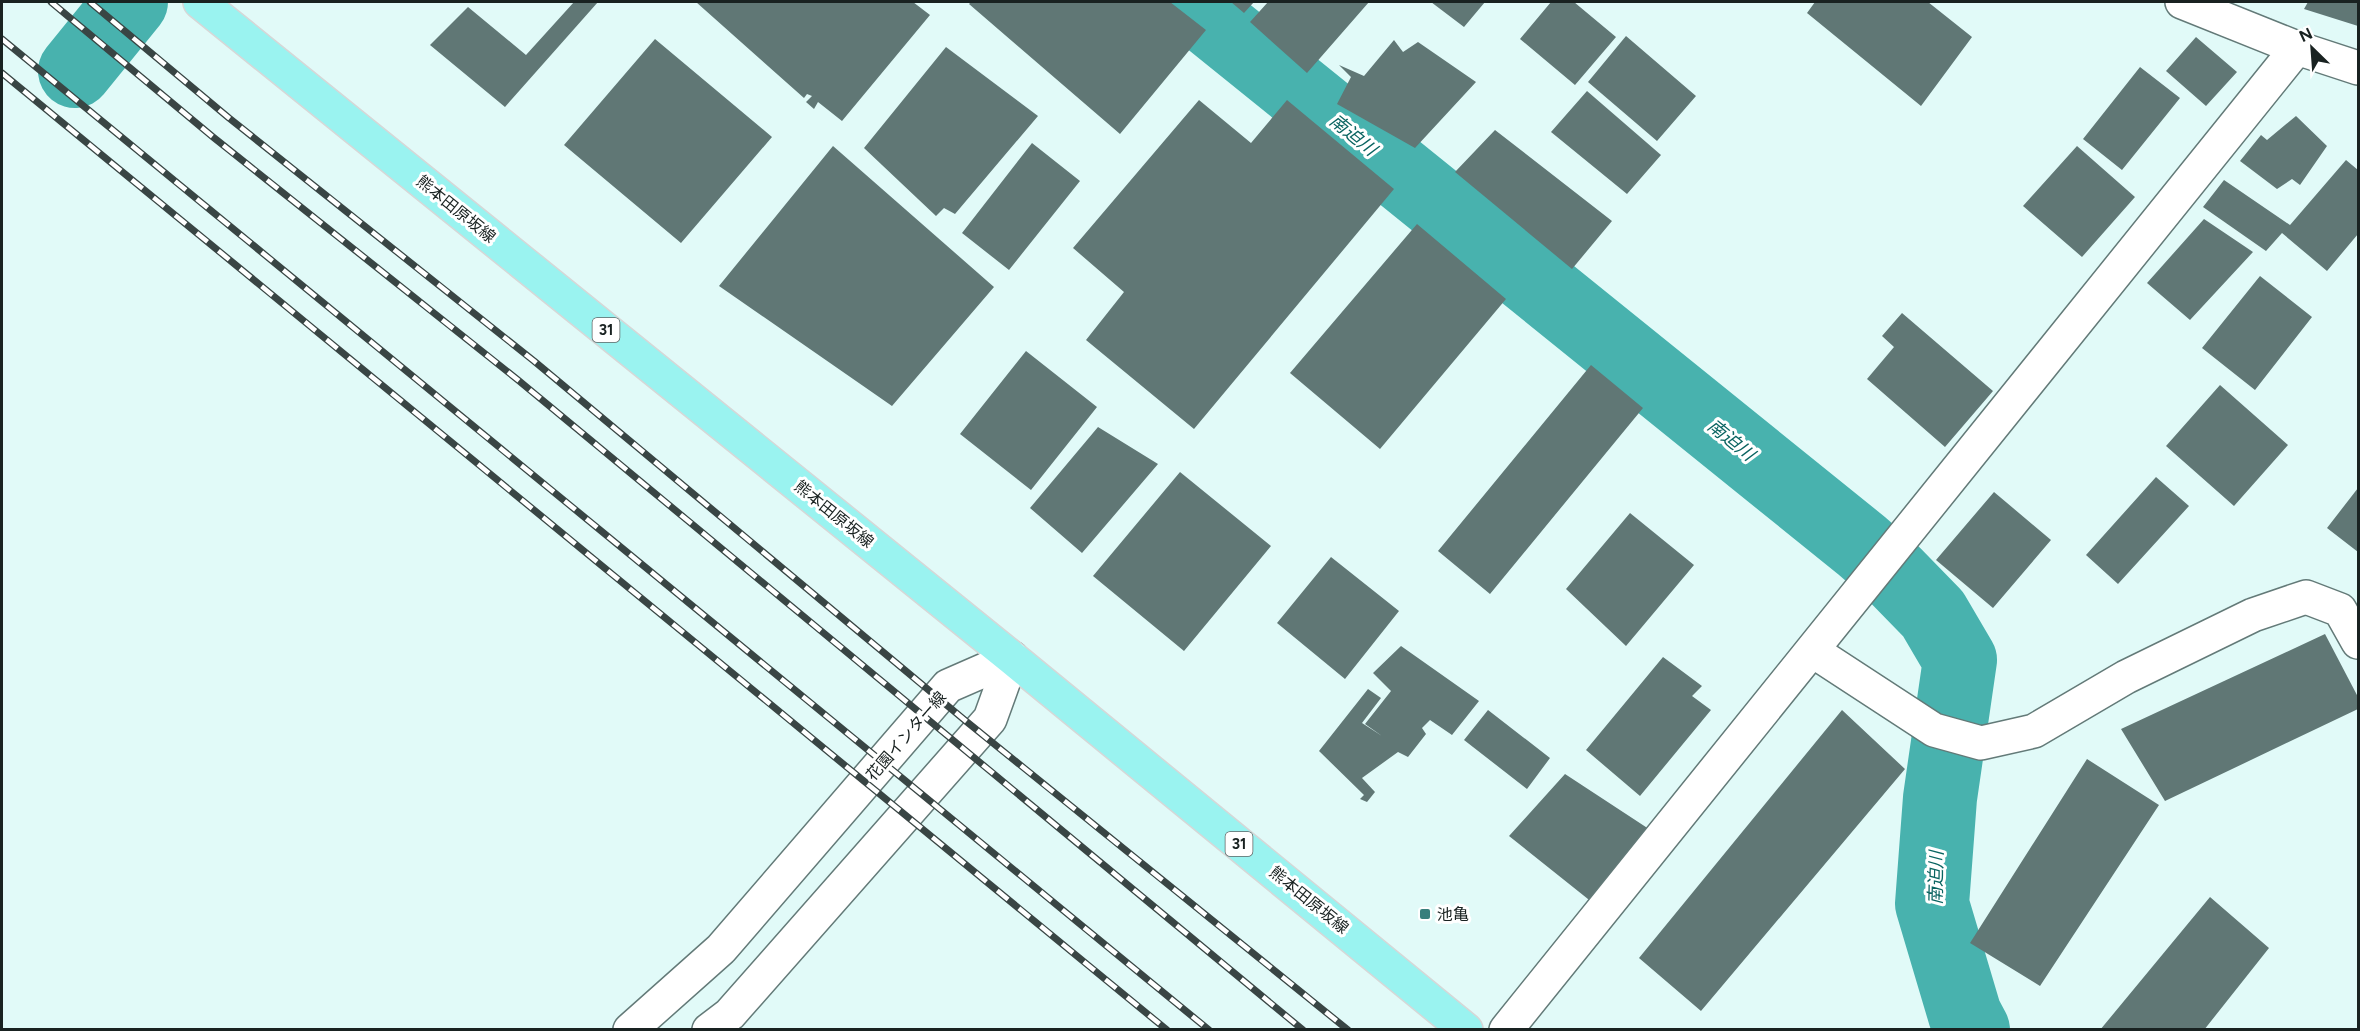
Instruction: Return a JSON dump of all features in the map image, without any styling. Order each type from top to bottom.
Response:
[{"type":"main road","name":"熊本田原坂線","points":[[200,2],[1012,658],[1466,1029]]},
{"type":"street","points":[[2182,2],[2297,48],[2358,68]]},
{"type":"street","points":[[1506,1029],[2297,48]]},
{"type":"street","points":[[1813,651],[1934,730],[1982,743],[2034,731],[2136,672],[2253,615],[2306,597],[2340,610],[2358,642]]},
{"type":"street","name":"花園インター線","points":[[630,1029],[721,949],[948,686],[1012,658]]},
{"type":"street","points":[[710,1029],[730,1014],[990,719],[1012,658]]},
{"type":"building","points":[[574,2],[598,2],[505,107],[430,45],[468,7],[526,55]]},
{"type":"building","points":[[696,2],[913,2],[930,15],[842,121],[818,102],[814,109],[806,102],[812,96],[807,94],[804,98]]},
{"type":"building","points":[[971,2],[1170,2],[1206,30],[1120,134],[969,4]]},
{"type":"building","points":[[1231,2],[1254,2],[1244,13]]},
{"type":"building","points":[[1268,2],[1369,2],[1307,73],[1250,22]]},
{"type":"building","points":[[1431,2],[1485,2],[1464,27]]},
{"type":"building","points":[[1551,2],[1574,2],[1616,37],[1575,85],[1520,39]]},
{"type":"building","points":[[1815,2],[1928,2],[1972,37],[1921,106],[1807,13]]},
{"type":"building","points":[[2308,2],[2358,2],[2358,26],[2304,9]]},
{"type":"building","points":[[1626,36],[1696,96],[1657,141],[1588,82]]},
{"type":"building","points":[[2196,37],[2237,72],[2206,106],[2166,71]]},
{"type":"building","points":[[655,39],[772,137],[681,243],[564,145]]},
{"type":"building","points":[[1394,40],[1403,52],[1418,42],[1476,82],[1415,148],[1337,104],[1351,77],[1339,65],[1364,76]]},
{"type":"building","points":[[946,47],[1038,116],[955,214],[944,208],[936,216],[864,148]]},
{"type":"building","points":[[2140,67],[2180,98],[2122,170],[2083,139]]},
{"type":"building","points":[[1587,91],[1661,155],[1627,194],[1551,132]]},
{"type":"building","points":[[1199,100],[1251,143],[1287,100],[1394,189],[1194,429],[1086,340],[1124,292],[1073,248]]},
{"type":"building","points":[[2296,116],[2327,146],[2300,185],[2292,179],[2277,189],[2240,161],[2261,135],[2267,140]]},
{"type":"building","points":[[1495,130],[1612,221],[1572,269],[1455,172]]},
{"type":"building","points":[[1032,143],[1080,181],[1009,270],[962,233]]},
{"type":"building","points":[[833,146],[994,287],[892,406],[719,286]]},
{"type":"building","points":[[2077,146],[2135,197],[2082,257],[2023,206]]},
{"type":"building","points":[[2346,160],[2358,170],[2358,234],[2327,271],[2282,233],[2266,251],[2203,207],[2224,180],[2290,225]]},
{"type":"building","points":[[2204,219],[2253,252],[2190,320],[2147,283]]},
{"type":"building","points":[[1417,224],[1506,299],[1380,449],[1290,373]]},
{"type":"building","points":[[2260,276],[2312,317],[2255,390],[2202,348]]},
{"type":"building","points":[[1902,313],[1993,391],[1945,447],[1867,379],[1894,347],[1882,336]]},
{"type":"building","points":[[1026,351],[1097,407],[1031,490],[960,434]]},
{"type":"building","points":[[1591,365],[1643,408],[1490,594],[1438,551]]},
{"type":"building","points":[[2220,385],[2288,445],[2234,506],[2166,446]]},
{"type":"building","points":[[1098,427],[1158,464],[1082,553],[1030,508]]},
{"type":"building","points":[[1180,472],[1271,546],[1184,651],[1093,576]]},
{"type":"building","points":[[2156,477],[2189,506],[2118,584],[2086,555]]},
{"type":"building","points":[[2358,488],[2358,552],[2327,528]]},
{"type":"building","points":[[1994,492],[2051,540],[1993,608],[1936,560]]},
{"type":"building","points":[[1630,513],[1694,565],[1626,646],[1566,589]]},
{"type":"building","points":[[1331,557],[1399,611],[1345,679],[1277,623]]},
{"type":"building","points":[[2325,634],[2358,697],[2358,709],[2165,801],[2121,729]]},
{"type":"building","points":[[1401,646],[1479,701],[1452,735],[1430,720],[1422,728],[1426,734],[1408,757],[1398,752],[1362,778],[1375,792],[1367,802],[1360,799],[1364,795],[1319,751],[1368,689],[1381,698],[1362,723],[1382,736],[1365,724],[1391,691],[1373,673]]},
{"type":"building","points":[[1663,657],[1702,686],[1692,696],[1711,710],[1640,796],[1586,750]]},
{"type":"building","points":[[1488,710],[1550,758],[1527,789],[1464,740]]},
{"type":"building","points":[[1842,710],[1905,769],[1701,1011],[1639,958]]},
{"type":"building","points":[[2087,759],[2159,805],[2040,986],[1970,943]]},
{"type":"building","points":[[1565,774],[1655,833],[1598,907],[1509,836]]},
{"type":"building","points":[[2210,897],[2269,948],[2204,1030],[2100,1030]]},
{"type":"waterway","name":"南迫川","points":[[75,71],[131,2]]},
{"type":"waterway","name":"南迫川","points":[[1188,2],[1862,546],[1894,574],[1933,614],[1960,660],[1940,798],[1932,904],[1965,1015],[1973,1030]]},
{"type":"railway","points":[[51,2],[213,137],[518,380],[1303,1030]]},
{"type":"railway","points":[[90,2],[229,118],[534,361],[967,722],[1348,1030]]},
{"type":"railway","points":[[2,39],[1209,1030]]},
{"type":"railway","points":[[2,73],[1167,1030]]},
{"type":"place","name":"池亀","points":[[1425,914]]}]
